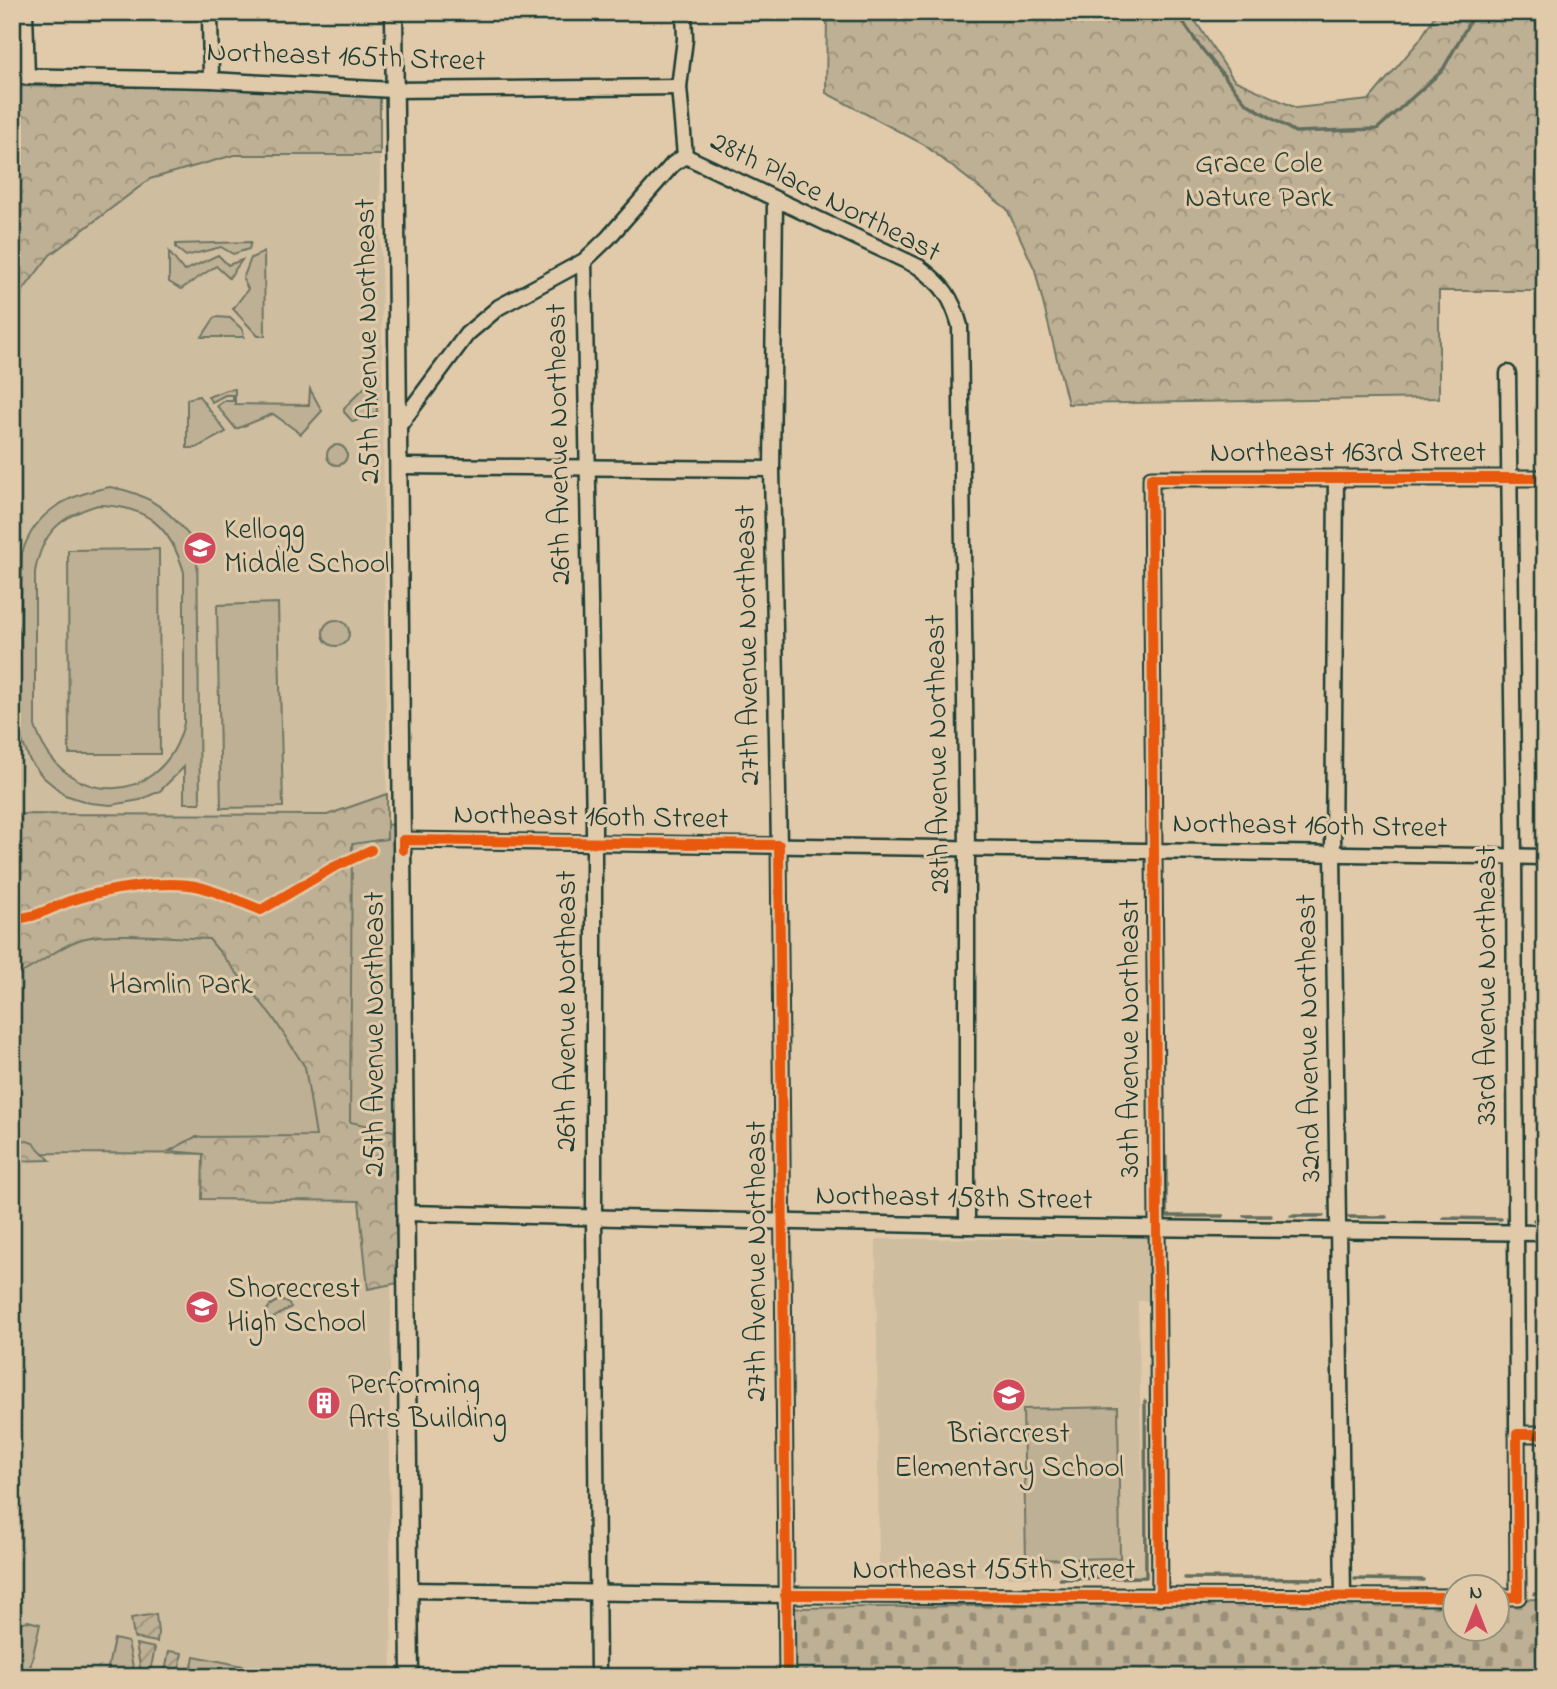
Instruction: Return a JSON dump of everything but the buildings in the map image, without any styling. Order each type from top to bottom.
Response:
[{"type":"street","points":[[20,76],[25,12]]},
{"type":"street","points":[[210,12],[211,80]]},
{"type":"street","name":"25th Avenue Northeast","points":[[394,12],[410,1677]]},
{"type":"street","points":[[398,427],[454,350],[481,321],[515,298],[584,261],[608,238],[673,164],[685,156],[679,87],[685,39],[684,12]]},
{"type":"street","name":"Northeast 165th Street","points":[[20,76],[211,80],[393,90],[679,87]]},
{"type":"street","name":"28th Place Northeast","points":[[685,156],[919,267],[942,287]]},
{"type":"street","name":"27th Avenue Northeast","points":[[775,201],[772,469],[779,845],[786,1677]]},
{"type":"street","name":"26th Avenue Northeast","points":[[584,261],[594,843],[598,1677]]},
{"type":"street","name":"28th Avenue Northeast","points":[[942,287],[954,304],[960,326],[967,848],[967,1226]]},
{"type":"street","name":"33rd Avenue Northeast","points":[[1508,373],[1518,1597],[1512,1597]]},
{"type":"street","points":[[398,466],[772,469]]},
{"type":"street","name":"Northeast 163rd Street","points":[[1150,478],[1545,478]]},
{"type":"street","name":"30th Avenue Northeast","points":[[1150,478],[1160,1597]]},
{"type":"street","name":"32nd Avenue Northeast","points":[[1336,478],[1333,853],[1343,1597]]},
{"type":"street","name":"Northeast 160th Street","points":[[403,840],[1545,857]]},
{"type":"street","name":"Northeast 158th Street","points":[[405,1213],[967,1226],[1545,1234]]},
{"type":"street","points":[[1517,1434],[1545,1434]]},
{"type":"street","name":"Northeast 155th Street","points":[[409,1590],[785,1595],[1442,1597]]},
{"type":"shaded area","name":"Kellogg Middle School","points":[[235,155],[380,155],[387,794],[327,815],[14,815],[15,301],[50,255],[150,179]]},
{"type":"shaded area","name":"Shorecrest High School","points":[[12,1153],[393,1154],[389,1459],[392,1677],[12,1677]]},
{"type":"shaded area","name":"Briarcrest Elementary School","points":[[1148,1238],[1149,1301],[1138,1301],[1144,1576],[879,1578],[876,1239]]},
{"type":"green space","name":"Grace Cole Nature Park","points":[[827,12],[1192,12],[1192,16],[1234,80],[1296,108],[1369,100],[1419,41],[1437,12],[1545,12],[1545,291],[1439,291],[1439,398],[1068,404],[1035,270],[1007,209],[923,144],[826,93]]},
{"type":"green space","points":[[12,86],[211,87],[380,94],[380,155],[234,155],[150,179],[50,255],[15,301],[14,814],[327,815],[387,794],[387,839],[352,844],[350,1122],[394,1131],[398,1283],[368,1289],[359,1201],[202,1199],[203,1154],[169,1151],[195,1137],[316,1136],[305,1067],[272,1016],[209,939],[124,935],[91,937],[70,944],[12,977]]},
{"type":"green space","points":[[251,242],[249,249],[233,254],[221,247],[186,256],[176,248],[176,244]]},
{"type":"green space","points":[[169,252],[184,271],[218,255],[228,265],[242,260],[229,278],[216,266],[181,289],[169,282]]},
{"type":"green space","points":[[264,252],[265,336],[258,336],[233,309],[248,289],[243,279],[251,258]]},
{"type":"green space","name":"Hamlin Park","points":[[12,254],[15,301],[14,814],[403,825],[404,961],[393,1154],[12,1153]]},
{"type":"green space","points":[[215,317],[230,318],[243,330],[244,337],[202,337]]},
{"type":"green space","points":[[367,385],[377,389],[377,412],[353,422],[344,412],[344,408]]},
{"type":"green space","points":[[235,389],[235,404],[309,405],[310,389],[322,411],[301,434],[273,414],[236,429],[217,406],[224,401],[233,401],[233,395],[225,395],[212,402],[208,397]]},
{"type":"green space","points":[[199,396],[226,432],[196,448],[187,448],[187,399]]},
{"type":"green space","points":[[337,445],[344,448],[347,455],[344,462],[337,465],[330,462],[327,455],[330,448]]},
{"type":"green space","points":[[110,487],[150,500],[169,514],[197,545],[200,803],[184,803],[184,767],[160,791],[140,800],[111,805],[90,803],[65,795],[43,777],[30,761],[18,731],[22,553],[36,525],[56,506],[81,494]],"holes":[[[98,505],[115,506],[143,515],[164,531],[172,542],[184,572],[184,723],[173,751],[156,772],[135,784],[112,788],[89,785],[67,773],[48,754],[35,726],[35,572],[48,536],[64,520]]]},
{"type":"green space","points":[[159,549],[160,754],[69,754],[68,550]]},
{"type":"green space","points":[[278,603],[283,807],[221,808],[217,605]]},
{"type":"green space","points":[[336,620],[345,624],[349,633],[345,642],[336,646],[327,642],[323,633],[327,624]]},
{"type":"green space","points":[[12,1136],[33,1143],[50,1160],[12,1161]]},
{"type":"green space","points":[[280,1300],[291,1307],[265,1323],[262,1320],[267,1310]]},
{"type":"green space","points":[[1118,1407],[1120,1558],[1026,1560],[1023,1409]]},
{"type":"green space","points":[[1545,1599],[1545,1677],[792,1677],[792,1608],[1442,1600],[1442,1644],[1512,1644],[1512,1600]]},
{"type":"green space","points":[[156,1614],[157,1642],[134,1638],[131,1618]]},
{"type":"green space","points":[[28,1621],[40,1624],[28,1677],[12,1674],[12,1624]]},
{"type":"green space","points":[[114,1639],[128,1642],[135,1677],[106,1677]]},
{"type":"green space","points":[[136,1644],[155,1648],[149,1677],[142,1677]]},
{"type":"green space","points":[[169,1651],[182,1653],[178,1677],[164,1677]]},
{"type":"green space","points":[[194,1656],[278,1673],[277,1677],[190,1677]]},
{"type":"waterway","points":[[1176,12],[1246,103],[1295,132],[1377,129],[1442,71],[1475,12]]},
{"type":"waterway","points":[[1166,1157],[1166,1216],[1223,1216]]},
{"type":"waterway","points":[[1244,1216],[1271,1216]]},
{"type":"waterway","points":[[1291,1216],[1323,1216]]},
{"type":"waterway","points":[[1349,1217],[1386,1217]]},
{"type":"waterway","points":[[1444,1218],[1501,1219]]},
{"type":"waterway","points":[[1534,1220],[1545,1220]]},
{"type":"waterway","points":[[1060,1579],[1146,1577],[1145,1401]]},
{"type":"waterway","points":[[1185,1578],[1323,1579]]},
{"type":"waterway","points":[[1355,1579],[1423,1580]]},
{"type":"waterway","points":[[1534,1594],[1545,1594]]},
{"type":"cycle path","points":[[1160,1597],[1151,478],[1545,478]]},
{"type":"cycle path","points":[[403,850],[403,840],[779,845],[787,1677]]},
{"type":"cycle path","points":[[12,918],[36,915],[102,892],[171,884],[200,887],[261,910],[332,868],[371,850]]},
{"type":"cycle path","points":[[1512,1597],[1518,1597],[1517,1434],[1545,1434]]},
{"type":"cycle path","points":[[785,1595],[1442,1597]]},
{"type":"place","name":"Kellogg Middle School","points":[[200,548]]},
{"type":"place","name":"Shorecrest High School","points":[[202,1307]]},
{"type":"place","name":"Briarcrest Elementary School","points":[[1009,1395]]},
{"type":"place","name":"Performing Arts Building","points":[[324,1403]]}]
